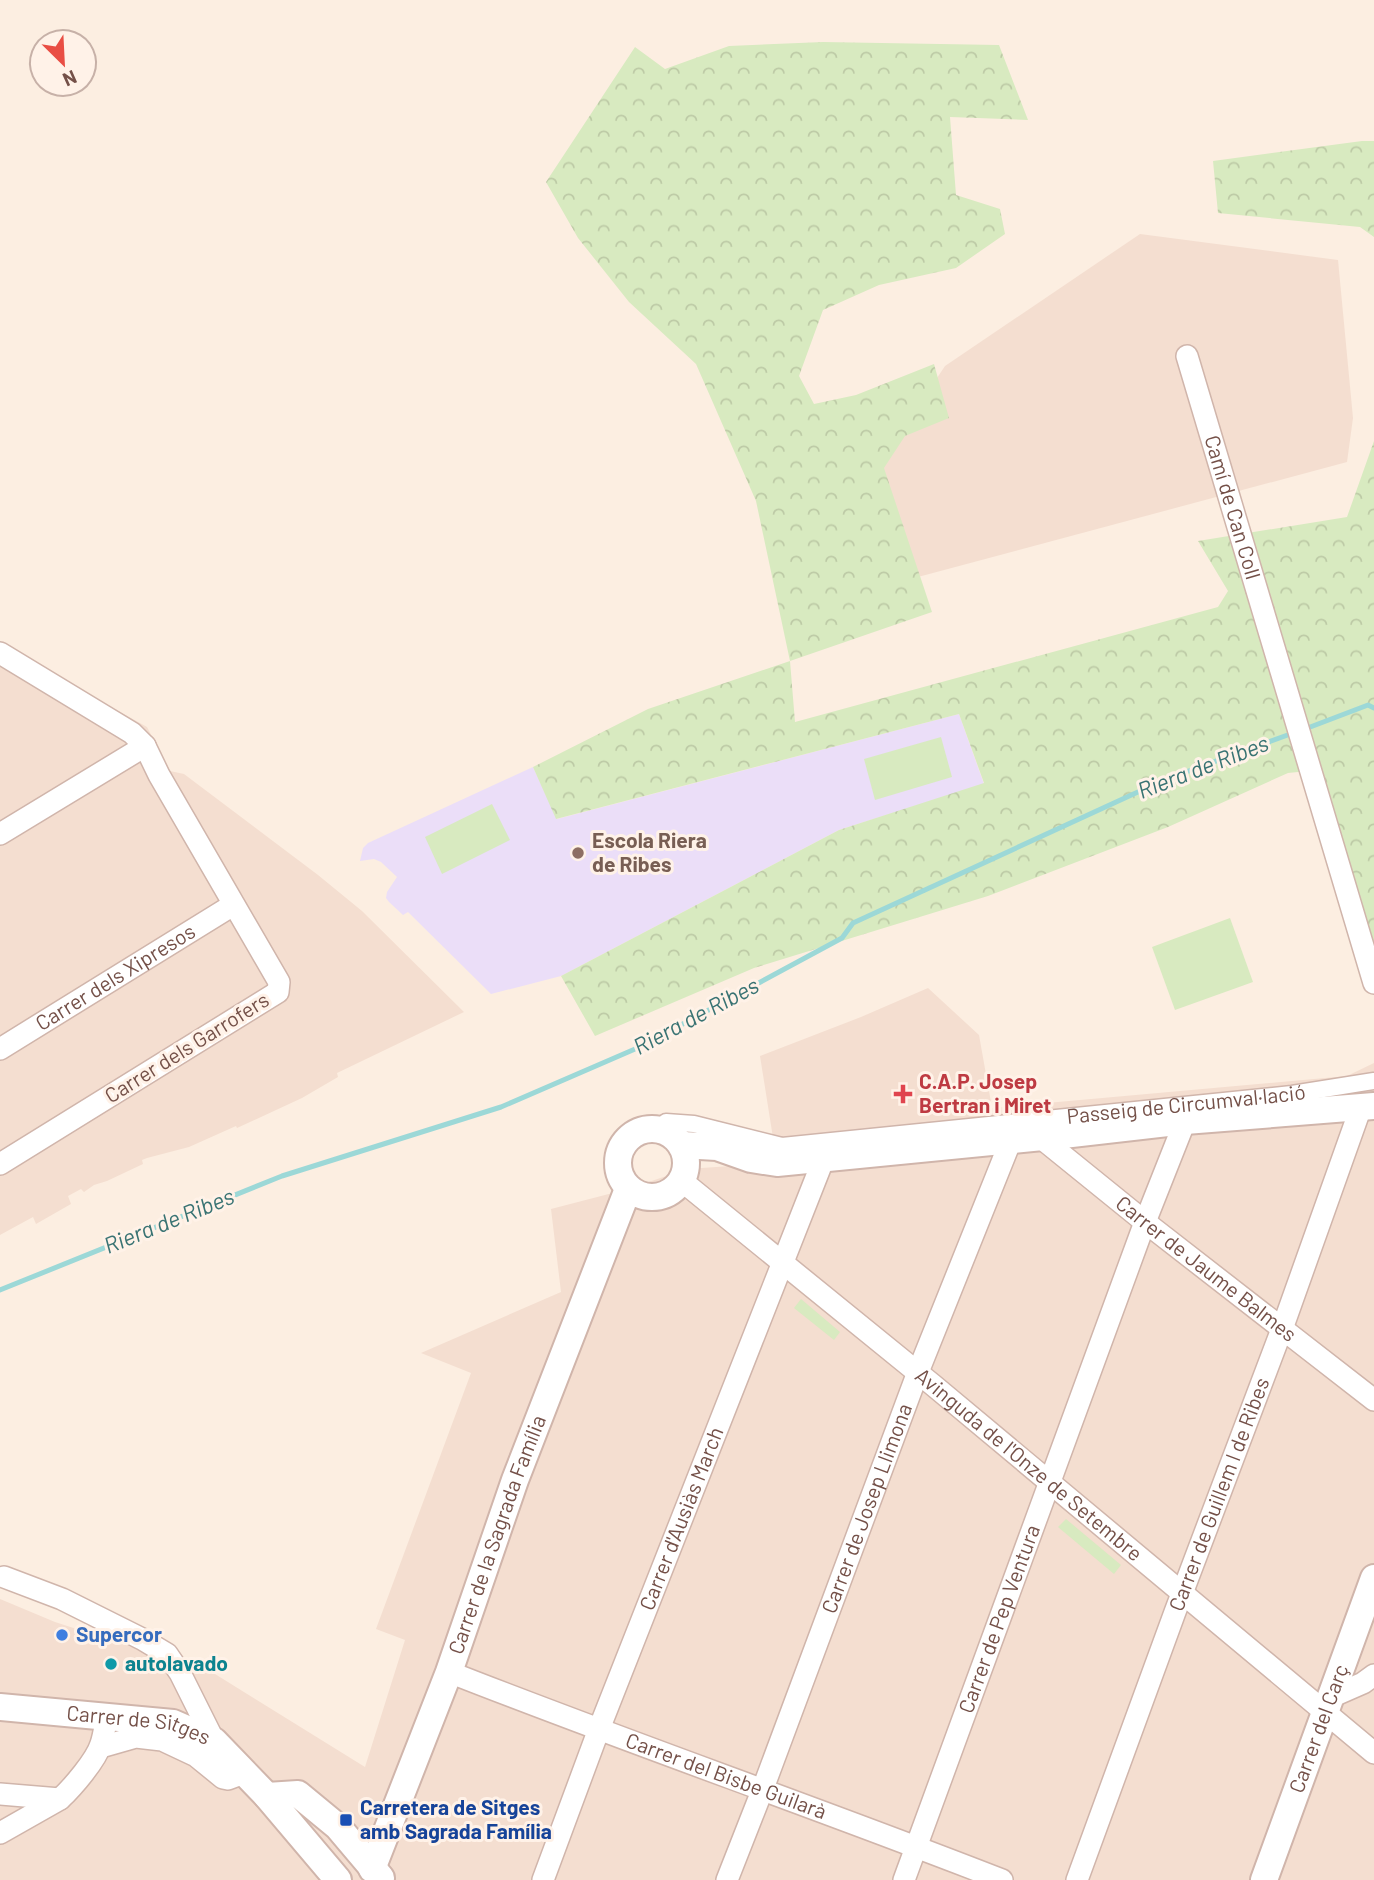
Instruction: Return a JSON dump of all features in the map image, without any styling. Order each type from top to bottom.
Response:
[{"type":"street","name":"Camí de Can Coll","points":[[1187,356],[1374,983]]},
{"type":"street","points":[[0,834],[145,746],[132,733],[5,662]]},
{"type":"street","name":"Carrer dels Garrofers","points":[[0,1164],[278,992],[279,982],[159,775],[145,746]]},
{"type":"street","name":"Carrer dels Xipresos","points":[[0,1049],[233,905]]},
{"type":"street","name":"Passeig de Circumval·lació","points":[[666,1122],[694,1124],[782,1146],[1292,1094],[1374,1081]]},
{"type":"street","name":"Passeig de Circumval·lació","points":[[682,1145],[717,1147],[751,1159],[777,1163],[1185,1121],[1368,1106]]},
{"type":"street","name":"Carrer de Guillem I de Ribes","points":[[1077,1880],[1182,1594],[1368,1106]]},
{"type":"street","name":"Carrer de Pep Ventura","points":[[904,1880],[1145,1222],[1185,1121]]},
{"type":"street","points":[[648,1129],[661,1130],[672,1135],[682,1145],[687,1160],[682,1181],[675,1189],[662,1196],[652,1198],[638,1195],[628,1189],[618,1168],[619,1152],[632,1135],[648,1129]]},
{"type":"street","name":"Carrer de Jaume Balmes","points":[[1040,1137],[1374,1400]]},
{"type":"street","name":"Carrer de Josep Llimona","points":[[727,1880],[918,1373],[1011,1140]]},
{"type":"street","name":"Carrer d'Ausiàs March","points":[[543,1880],[599,1729],[820,1168],[819,1160]]},
{"type":"street","name":"Avinguda de l'Onze de Setembre","points":[[682,1181],[1050,1482],[1182,1594],[1328,1704],[1374,1753]]},
{"type":"street","name":"Carrer de la Sagrada Família","points":[[375,1876],[515,1480],[628,1189]]},
{"type":"street","points":[[4,1577],[62,1599],[167,1654],[180,1673],[214,1741]]},
{"type":"street","name":"Carrer del Carç","points":[[1264,1880],[1374,1578]]},
{"type":"street","name":"Carrer del Bisbe Guilarà","points":[[449,1672],[1002,1880]]},
{"type":"street","points":[[1328,1704],[1374,1675]]},
{"type":"street","name":"Carrer de Sitges","points":[[0,1707],[173,1723],[214,1741],[267,1797],[338,1880]]},
{"type":"street","points":[[0,1833],[60,1798],[83,1775],[100,1747],[107,1716]]},
{"type":"street","points":[[100,1747],[136,1737],[162,1740],[196,1756],[223,1779],[244,1773]]},
{"type":"street","points":[[0,1794],[60,1798]]},
{"type":"street","points":[[267,1797],[298,1794],[338,1827],[375,1876]]},
{"type":"shaded area","points":[[1140,234],[1338,260],[1353,418],[1347,462],[903,581],[873,474],[945,366]]},
{"type":"shaded area","points":[[0,645],[147,727],[170,771],[184,774],[362,911],[464,1012],[337,1073],[338,1077],[302,1098],[189,1147],[142,1160],[143,1164],[84,1192],[81,1189],[68,1196],[71,1204],[36,1224],[33,1217],[0,1235]]},
{"type":"shaded area","name":"Escola Riera de Ribes","points":[[959,714],[984,784],[839,830],[561,976],[491,994],[408,912],[403,915],[389,902],[386,898],[387,892],[397,877],[381,862],[374,859],[360,861],[363,848],[368,843],[533,767],[557,819]]},
{"type":"shaded area","points":[[928,988],[979,1035],[992,1108],[1347,1076],[1374,1063],[1374,1880],[0,1880],[0,1599],[55,1622],[215,1674],[365,1767],[405,1640],[376,1629],[471,1373],[421,1353],[561,1292],[551,1209],[628,1189],[687,1169],[777,1163],[760,1056]]},
{"type":"green space","points":[[823,42],[999,45],[1028,120],[950,117],[956,195],[1000,209],[1005,234],[956,268],[879,285],[823,310],[799,376],[814,404],[856,395],[934,364],[949,418],[905,436],[884,468],[932,612],[790,661],[756,501],[696,364],[629,302],[578,238],[546,182],[635,47],[665,69],[729,46]]},
{"type":"green space","points":[[1374,141],[1374,237],[1360,227],[1218,213],[1213,161]]},
{"type":"green space","points":[[1374,441],[1374,958],[1318,770],[1288,773],[1168,827],[988,896],[754,968],[595,1036],[561,976],[839,830],[984,783],[959,714],[556,819],[533,767],[648,709],[790,661],[795,722],[1218,607],[1228,591],[1198,541],[1347,517]]},
{"type":"green space","points":[[941,737],[952,777],[875,800],[864,759]]},
{"type":"green space","points":[[492,804],[510,840],[442,874],[425,837]]},
{"type":"green space","points":[[1230,918],[1253,982],[1175,1010],[1152,947]]},
{"type":"green space","points":[[801,1299],[840,1332],[834,1340],[794,1308]]},
{"type":"green space","points":[[1066,1519],[1121,1565],[1114,1574],[1058,1527]]},
{"type":"waterway","name":"Riera de Ribes","points":[[1305,729],[1368,705],[1374,708]]},
{"type":"waterway","name":"Riera de Ribes","points":[[0,1290],[282,1176],[501,1107],[642,1046],[842,938],[853,923],[1164,780],[1296,732]]},
{"type":"place","name":"Escola Riera de Ribes","points":[[578,853]]},
{"type":"place","name":"C.A.P. Josep Bertran i Miret","points":[[903,1094]]},
{"type":"place","name":"Supercor","points":[[62,1635]]},
{"type":"place","name":"autolavado","points":[[111,1664]]},
{"type":"place","name":"Carretera de Sitges amb Sagrada Família","points":[[346,1820]]}]
